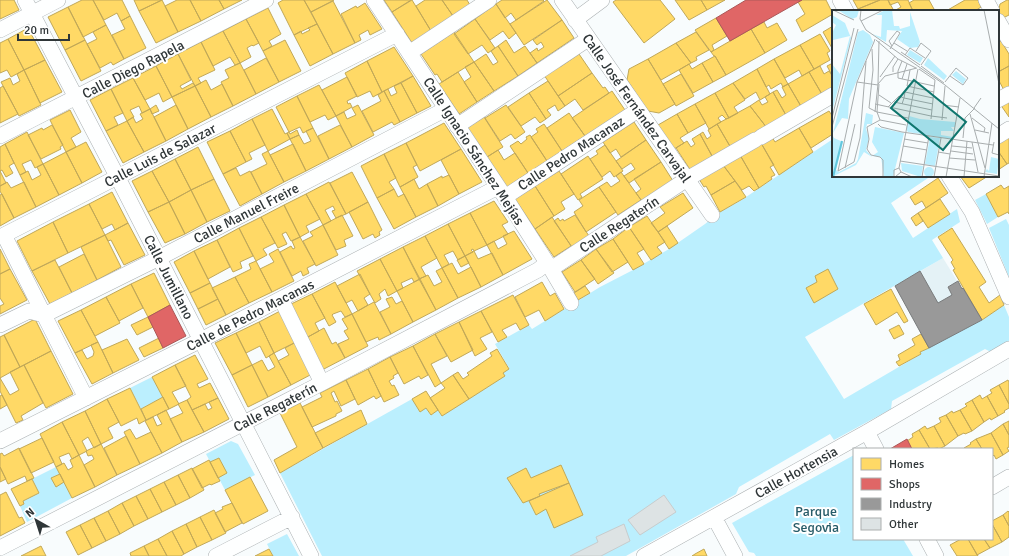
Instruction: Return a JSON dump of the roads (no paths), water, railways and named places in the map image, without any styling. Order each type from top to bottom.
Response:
[{"type":"street","name":"Calle Jumillano","points":[[25,0],[202,340],[311,556]]},
{"type":"street","points":[[0,30],[58,0]]},
{"type":"street","name":"Calle Diego Rapela","points":[[0,136],[266,0]]},
{"type":"street","name":"Calle Ignacio Sánchez Mejías","points":[[374,0],[502,192],[571,303]]},
{"type":"street","points":[[409,53],[489,0]]},
{"type":"street","name":"Calle José Fernández Carvajal","points":[[562,0],[712,215]]},
{"type":"street","points":[[576,20],[602,0]]},
{"type":"street","points":[[840,0],[845,10]]},
{"type":"street","points":[[986,0],[991,10]]},
{"type":"street","points":[[999,23],[1009,40]]},
{"type":"street","name":"Calle Luis de Salazar","points":[[44,314],[4,236],[117,176],[397,34]]},
{"type":"street","points":[[457,126],[588,39]]},
{"type":"street","points":[[999,99],[1009,94]]},
{"type":"street","name":"Calle Regaterín","points":[[0,548],[322,383],[538,270],[549,266],[687,179],[832,96]]},
{"type":"street","name":"Calle Manuel Freire","points":[[0,325],[29,311],[44,314],[159,258],[446,109]]},
{"type":"street","name":"Calle Pedro Macanaz","points":[[502,192],[638,110]]},
{"type":"street","points":[[999,135],[1009,129]]},
{"type":"street","points":[[950,177],[961,192],[972,212],[1009,297]]},
{"type":"street","name":"Calle de Pedro Macanas","points":[[0,441],[281,299],[502,192]]},
{"type":"street","points":[[281,299],[322,383]]},
{"type":"street","points":[[44,314],[86,398]]},
{"type":"street","name":"Calle Hortensia","points":[[644,556],[867,432],[1009,350]]},
{"type":"street","points":[[867,432],[875,448]]},
{"type":"street","points":[[993,486],[1009,477]]},
{"type":"street","points":[[714,517],[735,556]]},
{"type":"street","points":[[216,556],[292,518]]},
{"type":"street","points":[[928,540],[936,556]]},
{"type":"park label","name":"Parque Segovia","points":[[816,520]]}]
